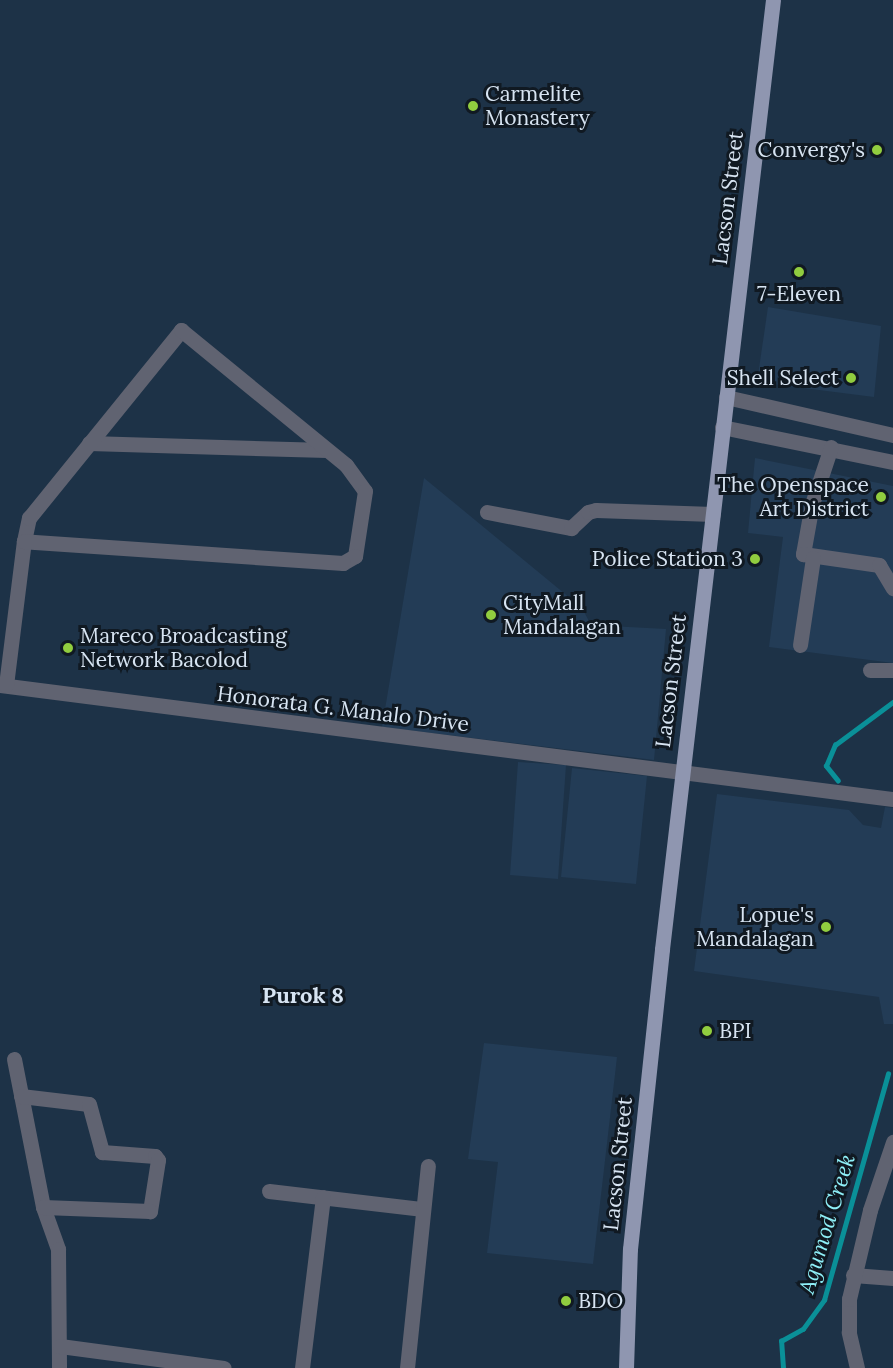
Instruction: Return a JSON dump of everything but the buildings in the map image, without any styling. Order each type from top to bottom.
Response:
[{"type":"main road","name":"Lacson Street","points":[[626,1368],[630,1249],[682,771],[773,0]]},
{"type":"street","points":[[3,685],[24,541],[29,518],[181,330],[355,474],[365,491],[355,556],[347,562],[24,541]]},
{"type":"street","points":[[726,397],[893,435]]},
{"type":"street","points":[[722,428],[831,447],[893,462]]},
{"type":"street","points":[[89,443],[327,450]]},
{"type":"street","points":[[831,447],[804,542],[803,554],[813,558],[879,565],[893,588]]},
{"type":"street","points":[[487,512],[571,528],[596,510],[713,514]]},
{"type":"street","points":[[800,645],[813,558]]},
{"type":"street","points":[[870,670],[893,670]]},
{"type":"street","name":"Honorata G. Manalo Drive","points":[[3,685],[893,799]]},
{"type":"street","points":[[14,1059],[43,1207],[58,1249],[59,1368]]},
{"type":"street","points":[[21,1096],[89,1104],[94,1110],[102,1152],[155,1156],[158,1160],[154,1207],[150,1211],[43,1207]]},
{"type":"street","points":[[857,1368],[849,1332],[853,1275],[893,1142]]},
{"type":"street","points":[[407,1368],[428,1166]]},
{"type":"street","points":[[269,1191],[423,1209]]},
{"type":"street","points":[[302,1368],[323,1197]]},
{"type":"street","points":[[853,1275],[893,1278]]},
{"type":"street","points":[[60,1346],[224,1368]]},
{"type":"shaded area","points":[[768,307],[881,326],[874,397],[757,382]]},
{"type":"shaded area","points":[[755,458],[893,486],[893,663],[769,647],[783,537],[748,533]]},
{"type":"shaded area","name":"CityMall Mandalagan","points":[[424,478],[582,608],[591,625],[666,629],[654,760],[382,727]]},
{"type":"shaded area","points":[[518,762],[566,765],[558,879],[510,875]]},
{"type":"shaded area","points":[[572,768],[647,776],[636,884],[561,877]]},
{"type":"shaded area","points":[[717,794],[849,810],[863,825],[881,828],[885,807],[893,808],[893,1024],[884,1024],[879,997],[694,971]]},
{"type":"shaded area","points":[[484,1043],[617,1057],[593,1264],[487,1253],[498,1162],[468,1159]]},
{"type":"waterway","name":"Agumod Creek","points":[[838,781],[826,766],[835,745],[893,702]]},
{"type":"waterway","name":"Agumod Creek","points":[[783,1368],[781,1341],[803,1329],[824,1300],[888,1074]]},
{"type":"place","name":"Carmelite Monastery","points":[[473,106]]},
{"type":"place","name":"Convergy's","points":[[877,150]]},
{"type":"place","name":"7-Eleven","points":[[799,272]]},
{"type":"place","name":"Shell Select","points":[[851,378]]},
{"type":"place","name":"The Openspace Art District","points":[[881,497]]},
{"type":"place","name":"Police Station 3","points":[[755,559]]},
{"type":"place","name":"CityMall Mandalagan","points":[[491,615]]},
{"type":"place","name":"Mareco Broadcasting Network Bacolod","points":[[68,648]]},
{"type":"place","name":"Lopue's Mandalagan","points":[[826,927]]},
{"type":"place","name":"BPI","points":[[707,1031]]},
{"type":"place","name":"BDO","points":[[566,1301]]},
{"type":"district","name":"Purok 8","points":[[303,996]]}]
